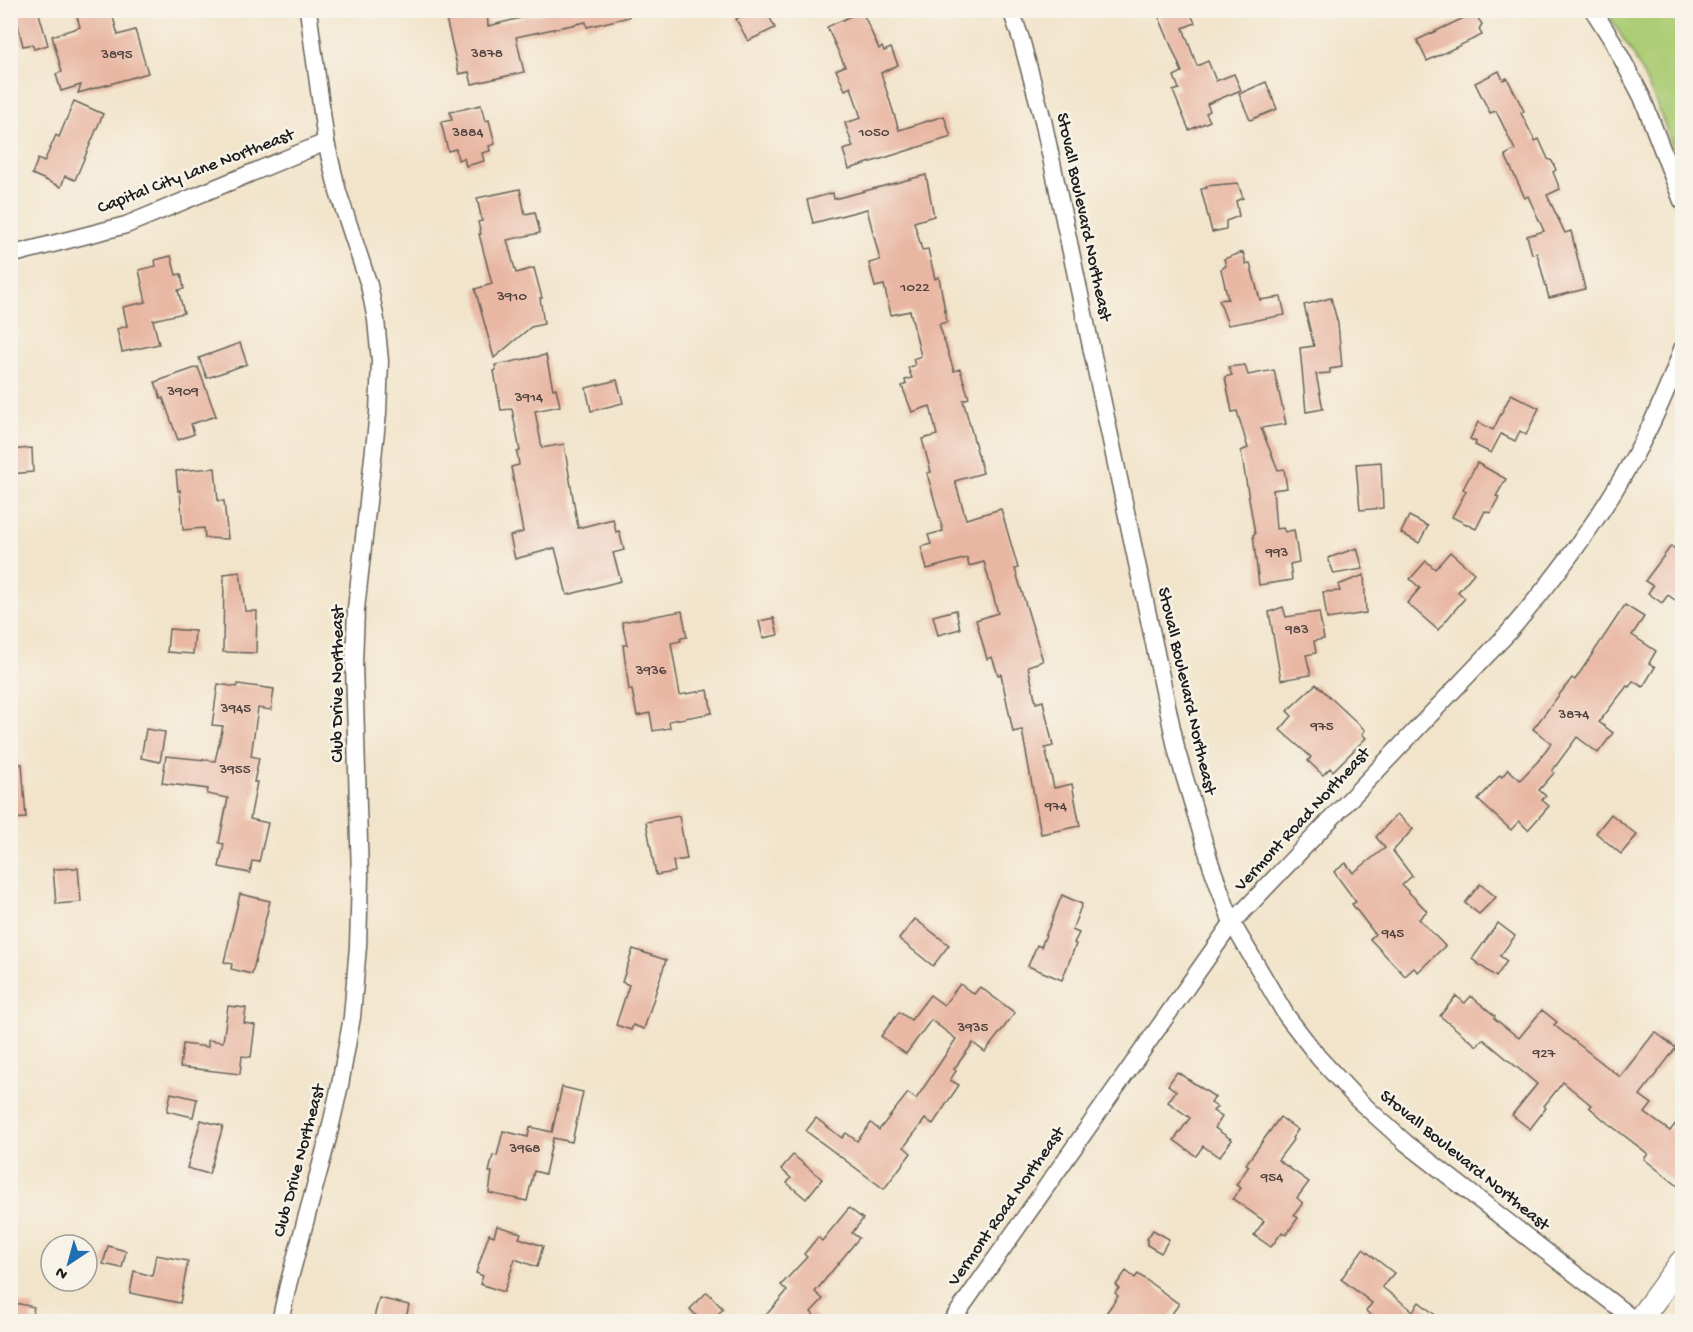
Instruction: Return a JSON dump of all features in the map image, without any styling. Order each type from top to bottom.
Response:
[{"type":"main road","points":[[1638,1322],[1683,1262]]},
{"type":"street","name":"Club Drive Northeast","points":[[280,1322],[328,1138],[352,1017],[358,946],[360,877],[354,664],[356,609],[378,413],[380,362],[376,320],[369,285],[338,192],[326,142],[308,10]]},
{"type":"street","name":"Stovall Boulevard Northeast","points":[[1011,10],[1043,120],[1176,752],[1211,866],[1232,923],[1286,1014],[1319,1058],[1358,1100],[1406,1143],[1638,1322]]},
{"type":"street","points":[[1593,10],[1612,40],[1642,98],[1683,201]]},
{"type":"street","name":"Capital City Lane Northeast","points":[[10,255],[126,225],[326,142]]},
{"type":"street","name":"Vermont Road Northeast","points":[[951,1322],[1232,923],[1508,633],[1580,544],[1634,460],[1670,385],[1683,349]]},
{"type":"green space","points":[[1606,11],[1682,11],[1682,172],[1657,105],[1634,56]]},
{"type":"building","points":[[14,10],[38,10],[48,45],[34,49],[32,44],[23,46]]},
{"type":"building","points":[[84,10],[111,10],[118,35],[135,30],[148,73],[78,93],[81,85],[61,91],[56,74],[62,72],[52,36],[80,27],[76,13]]},
{"type":"building","points":[[444,10],[487,10],[488,26],[554,10],[629,10],[629,17],[587,27],[586,22],[516,37],[524,72],[472,84],[469,72],[459,74]]},
{"type":"building","points":[[752,10],[766,10],[775,28],[748,41],[736,19]]},
{"type":"building","points":[[1156,10],[1189,10],[1195,23],[1183,28],[1197,66],[1208,61],[1216,81],[1234,74],[1241,90],[1207,104],[1210,111],[1206,113],[1210,121],[1189,130],[1173,91],[1179,89],[1174,76],[1182,72]]},
{"type":"building","points":[[862,11],[879,49],[882,47],[884,51],[891,48],[898,65],[881,73],[899,130],[944,116],[951,137],[849,169],[843,150],[853,147],[845,123],[861,118],[851,87],[845,90],[836,70],[845,66],[827,27]]},
{"type":"building","points":[[1474,13],[1482,24],[1479,29],[1482,35],[1427,61],[1417,40]]},
{"type":"building","points":[[1499,71],[1503,80],[1507,78],[1524,111],[1521,113],[1535,141],[1539,139],[1556,170],[1553,172],[1560,189],[1547,195],[1565,233],[1571,231],[1585,289],[1549,298],[1537,253],[1532,254],[1527,236],[1544,231],[1528,196],[1525,198],[1505,155],[1515,150],[1496,111],[1490,113],[1475,83]]},
{"type":"building","points":[[1266,82],[1277,109],[1250,120],[1239,94]]},
{"type":"building","points":[[74,101],[103,114],[75,180],[65,176],[61,187],[32,174],[38,159],[44,162],[56,135],[59,137]]},
{"type":"building","points":[[481,105],[485,121],[489,120],[495,144],[489,146],[490,151],[482,153],[484,161],[466,166],[464,158],[458,160],[456,149],[448,151],[441,122],[452,120],[450,112]]},
{"type":"building","points":[[926,175],[934,216],[914,222],[922,250],[928,249],[935,279],[939,277],[947,322],[939,324],[954,371],[960,369],[969,398],[963,400],[983,473],[955,481],[966,519],[1001,509],[1018,568],[1015,569],[1043,661],[1028,666],[1036,703],[1043,701],[1053,746],[1045,748],[1054,788],[1072,784],[1080,826],[1041,834],[1022,730],[1013,732],[1001,674],[998,675],[992,657],[987,659],[976,620],[998,613],[984,562],[969,566],[967,558],[927,569],[921,547],[931,544],[928,535],[943,531],[927,473],[931,472],[922,439],[937,435],[930,406],[912,412],[902,386],[906,384],[905,380],[912,378],[908,368],[915,365],[913,359],[921,356],[910,311],[891,315],[884,285],[875,287],[869,263],[880,260],[867,209],[813,223],[807,200],[833,193],[834,199]]},
{"type":"building","points":[[1238,183],[1243,198],[1236,201],[1239,216],[1226,221],[1226,229],[1212,232],[1201,189],[1207,188],[1206,186]]},
{"type":"building","points":[[520,189],[525,214],[535,212],[540,233],[507,240],[516,273],[534,268],[542,298],[540,298],[544,324],[531,327],[494,358],[475,289],[492,284],[479,234],[481,234],[478,222],[482,221],[477,198]]},
{"type":"building","points":[[1243,252],[1246,264],[1250,263],[1260,300],[1281,297],[1285,315],[1228,325],[1219,300],[1228,299],[1221,269],[1226,266],[1224,259]]},
{"type":"building","points":[[171,256],[176,275],[181,274],[184,289],[178,290],[184,313],[153,320],[159,344],[122,352],[117,329],[127,326],[123,307],[146,302],[139,270],[156,266],[155,260]]},
{"type":"building","points":[[1331,298],[1338,324],[1342,367],[1330,369],[1330,373],[1316,374],[1323,409],[1306,412],[1300,348],[1314,346],[1304,305]]},
{"type":"building","points":[[240,343],[247,364],[207,378],[199,358]]},
{"type":"building","points":[[546,355],[553,389],[556,388],[560,406],[535,411],[542,448],[564,444],[578,528],[613,519],[624,550],[613,553],[621,581],[567,595],[555,548],[515,559],[510,536],[523,532],[511,467],[519,465],[517,452],[520,451],[512,409],[501,410],[494,371],[496,370],[495,365]]},
{"type":"building","points":[[1245,365],[1248,375],[1274,370],[1286,424],[1261,428],[1278,470],[1284,469],[1287,488],[1273,490],[1276,529],[1283,528],[1285,532],[1294,530],[1299,562],[1290,564],[1292,580],[1259,585],[1253,535],[1255,534],[1241,451],[1248,448],[1237,411],[1232,412],[1225,377],[1232,375],[1228,367]]},
{"type":"building","points":[[198,367],[216,416],[191,424],[194,434],[178,440],[155,382]]},
{"type":"building","points":[[617,380],[623,403],[591,411],[586,388]]},
{"type":"building","points":[[1511,394],[1539,408],[1526,435],[1520,431],[1515,441],[1501,434],[1491,453],[1475,445],[1476,442],[1470,439],[1478,422],[1493,430]]},
{"type":"building","points":[[32,448],[33,472],[10,474],[10,450]]},
{"type":"building","points":[[1381,462],[1383,508],[1360,510],[1356,464]]},
{"type":"building","points":[[1477,463],[1506,479],[1496,496],[1499,497],[1490,513],[1485,511],[1476,529],[1452,517]]},
{"type":"building","points":[[215,468],[218,501],[224,501],[228,539],[205,538],[204,528],[183,530],[176,471]]},
{"type":"building","points":[[1409,516],[1428,526],[1419,543],[1401,533]]},
{"type":"building","points":[[1671,546],[1683,555],[1683,606],[1668,595],[1662,603],[1648,593],[1653,586],[1645,581]]},
{"type":"building","points":[[1357,548],[1363,569],[1334,574],[1328,558]]},
{"type":"building","points":[[1450,552],[1474,573],[1458,592],[1465,598],[1438,630],[1407,603],[1420,588],[1410,579],[1426,561],[1435,569]]},
{"type":"building","points":[[240,572],[245,611],[257,611],[256,653],[223,652],[224,574]]},
{"type":"building","points":[[1364,575],[1366,613],[1327,619],[1323,592],[1340,591],[1338,585]]},
{"type":"building","points":[[1625,605],[1644,617],[1632,635],[1656,651],[1649,663],[1655,667],[1643,687],[1633,681],[1629,687],[1627,686],[1599,722],[1613,733],[1598,753],[1577,737],[1552,771],[1554,773],[1539,790],[1546,796],[1542,800],[1549,806],[1528,830],[1519,821],[1511,830],[1478,800],[1508,769],[1520,780],[1539,760],[1551,743],[1533,729],[1572,678],[1575,680]]},
{"type":"building","points":[[1283,607],[1286,617],[1319,612],[1324,639],[1314,641],[1316,653],[1306,655],[1311,675],[1281,680],[1269,612]]},
{"type":"building","points":[[956,610],[960,629],[938,635],[933,616]]},
{"type":"building","points":[[682,611],[687,637],[671,643],[680,695],[708,690],[712,713],[669,721],[670,728],[653,731],[650,713],[637,716],[632,690],[629,690],[623,645],[627,645],[622,622]]},
{"type":"building","points":[[774,618],[778,635],[763,638],[759,621]]},
{"type":"building","points":[[169,629],[195,631],[193,654],[167,652]]},
{"type":"building","points":[[218,684],[274,689],[271,710],[258,708],[251,756],[259,758],[250,819],[268,823],[259,862],[252,861],[250,873],[219,867],[224,844],[219,843],[228,798],[207,794],[208,789],[162,783],[166,756],[215,761],[223,726],[212,725]]},
{"type":"building","points":[[1316,684],[1365,730],[1362,734],[1366,738],[1333,771],[1330,768],[1323,775],[1308,761],[1311,757],[1280,730],[1292,716],[1287,711]]},
{"type":"building","points":[[146,729],[165,732],[160,762],[141,758]]},
{"type":"building","points":[[10,764],[22,764],[26,818],[10,819]]},
{"type":"building","points":[[1397,814],[1413,829],[1393,851],[1412,876],[1402,885],[1427,911],[1419,919],[1445,946],[1418,972],[1414,968],[1405,976],[1370,939],[1375,934],[1352,904],[1356,902],[1334,872],[1346,863],[1353,873],[1385,848],[1376,837]]},
{"type":"building","points":[[1611,814],[1637,835],[1621,854],[1596,833]]},
{"type":"building","points":[[679,816],[687,859],[673,861],[675,872],[656,875],[646,822]]},
{"type":"building","points":[[78,868],[81,902],[56,904],[53,869]]},
{"type":"building","points":[[1480,884],[1496,897],[1479,914],[1465,903]]},
{"type":"building","points":[[240,894],[270,901],[252,974],[231,969],[232,964],[224,962]]},
{"type":"building","points":[[1062,895],[1082,904],[1072,930],[1079,933],[1062,980],[1028,966],[1037,945],[1041,947]]},
{"type":"building","points":[[915,919],[949,945],[933,966],[899,939]]},
{"type":"building","points":[[1498,923],[1515,936],[1500,956],[1507,961],[1496,977],[1472,959]]},
{"type":"building","points":[[633,949],[666,960],[644,1029],[633,1025],[631,1030],[616,1025],[629,985],[622,982]]},
{"type":"building","points":[[960,984],[974,994],[980,987],[1015,1013],[985,1052],[973,1043],[954,1069],[956,1071],[950,1080],[959,1085],[933,1124],[925,1119],[904,1147],[911,1153],[884,1189],[806,1131],[816,1118],[842,1138],[846,1133],[857,1141],[871,1123],[879,1130],[908,1093],[916,1099],[956,1039],[931,1020],[906,1054],[881,1036],[899,1012],[911,1020],[930,995],[944,1005]]},
{"type":"building","points":[[1456,996],[1465,1003],[1471,996],[1519,1038],[1542,1010],[1557,1022],[1554,1025],[1620,1077],[1655,1032],[1676,1048],[1640,1095],[1652,1104],[1645,1113],[1670,1131],[1683,1114],[1683,1190],[1644,1159],[1648,1154],[1605,1121],[1589,1107],[1591,1105],[1563,1082],[1530,1129],[1512,1115],[1537,1084],[1483,1039],[1477,1046],[1440,1016]]},
{"type":"building","points":[[228,1006],[246,1008],[244,1023],[255,1025],[251,1057],[242,1056],[240,1074],[180,1067],[183,1044],[208,1047],[208,1040],[223,1042]]},
{"type":"building","points":[[1177,1072],[1215,1097],[1211,1103],[1217,1107],[1213,1111],[1222,1117],[1215,1128],[1232,1140],[1219,1157],[1203,1146],[1196,1156],[1174,1140],[1190,1118],[1168,1102],[1176,1091],[1168,1085]]},
{"type":"building","points":[[562,1087],[583,1092],[572,1142],[553,1138],[545,1174],[534,1171],[527,1201],[489,1193],[492,1172],[489,1172],[493,1155],[497,1156],[503,1131],[528,1137],[530,1127],[552,1132]]},
{"type":"building","points":[[171,1093],[197,1099],[193,1117],[167,1111]]},
{"type":"building","points":[[1280,1117],[1298,1130],[1278,1160],[1309,1182],[1297,1198],[1303,1203],[1294,1215],[1298,1218],[1286,1235],[1282,1232],[1271,1247],[1254,1235],[1264,1221],[1233,1199],[1241,1188],[1236,1185],[1249,1166],[1246,1164]]},
{"type":"building","points":[[201,1120],[223,1126],[209,1174],[187,1168]]},
{"type":"building","points":[[793,1155],[822,1179],[806,1199],[787,1183],[791,1178],[781,1169]]},
{"type":"building","points":[[849,1208],[863,1219],[852,1233],[859,1238],[815,1292],[823,1299],[811,1312],[820,1322],[760,1322],[787,1291],[781,1285],[807,1257],[804,1254],[818,1237],[822,1241]]},
{"type":"building","points":[[497,1226],[521,1233],[519,1238],[543,1246],[537,1267],[515,1259],[504,1292],[480,1284],[483,1276],[476,1273],[489,1234],[494,1236]]},
{"type":"building","points":[[1153,1230],[1169,1239],[1161,1253],[1147,1245],[1147,1239]]},
{"type":"building","points":[[108,1246],[126,1251],[122,1268],[103,1264]]},
{"type":"building","points":[[1363,1249],[1394,1273],[1382,1287],[1413,1311],[1419,1302],[1444,1322],[1380,1322],[1366,1311],[1372,1303],[1341,1279]]},
{"type":"building","points":[[156,1255],[188,1261],[180,1303],[130,1293],[134,1271],[152,1276]]},
{"type":"building","points":[[1126,1271],[1135,1278],[1138,1274],[1179,1304],[1166,1322],[1100,1322],[1118,1296],[1115,1293],[1119,1288],[1116,1285]]},
{"type":"building","points":[[707,1292],[723,1309],[710,1322],[702,1322],[690,1309]]},
{"type":"building","points":[[379,1298],[409,1305],[405,1322],[373,1322]]},
{"type":"building","points":[[10,1302],[34,1307],[31,1322],[10,1322]]}]
